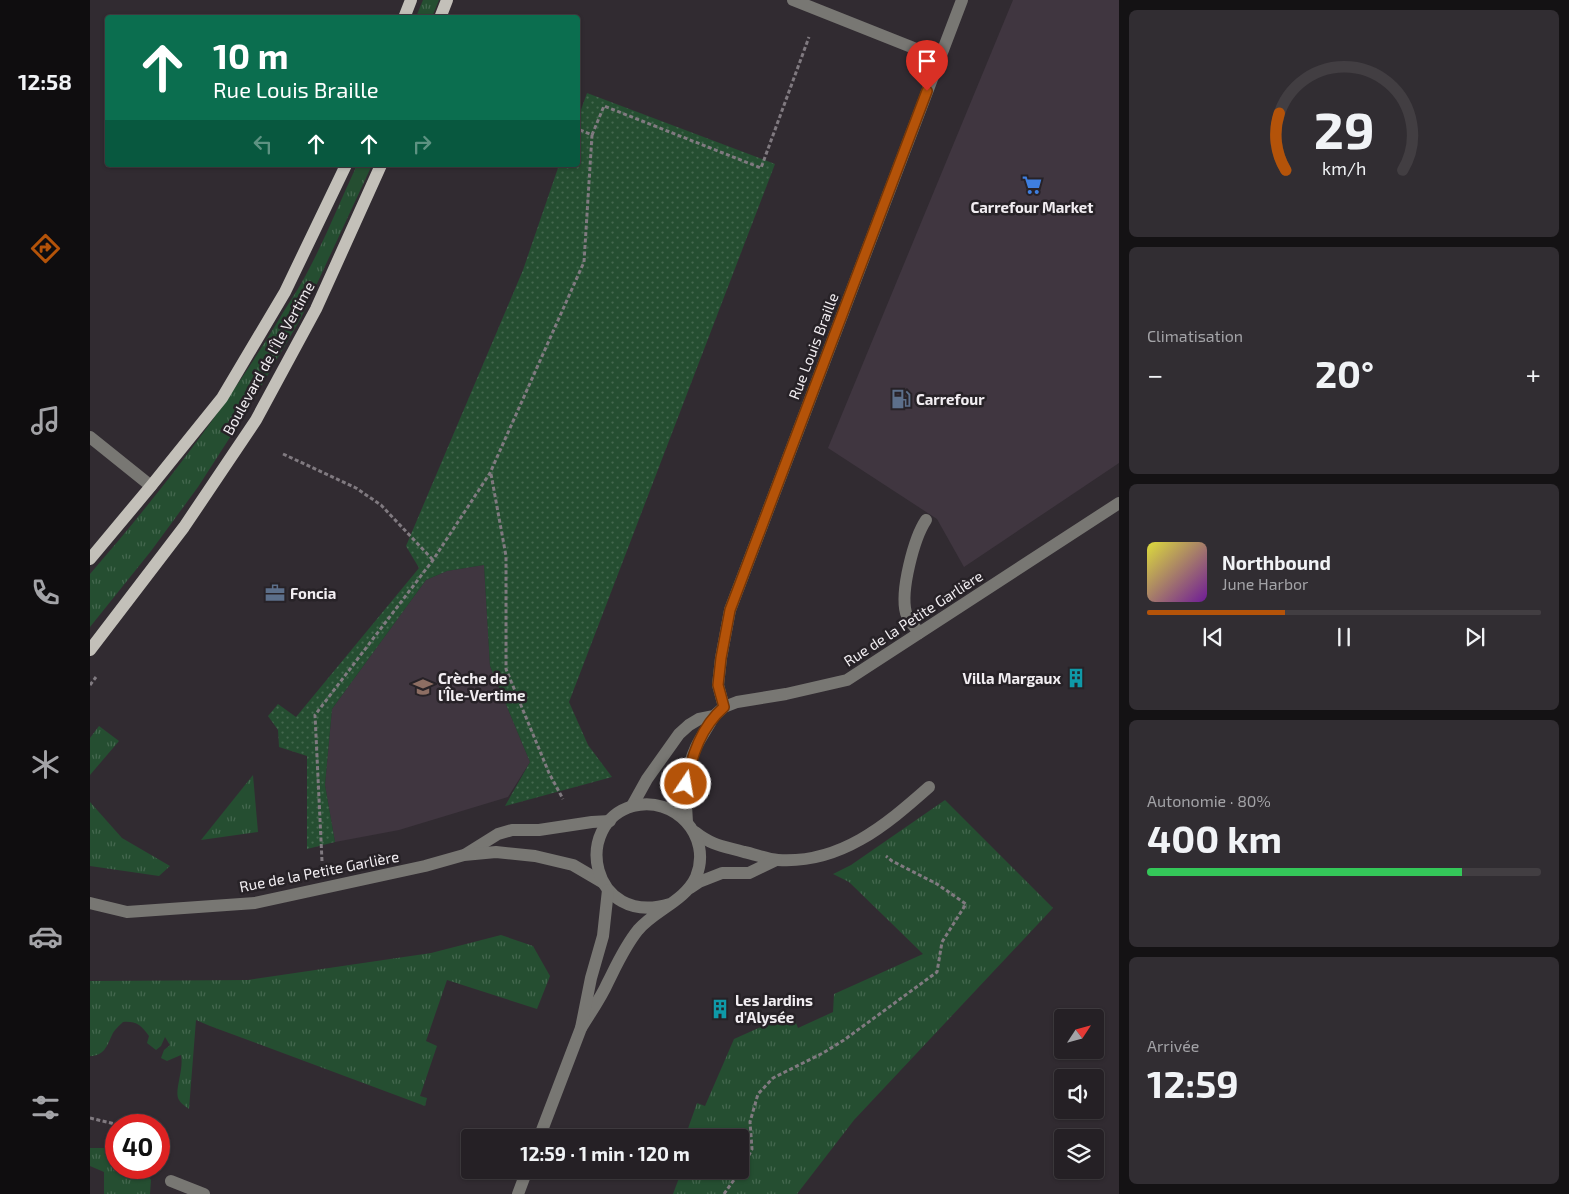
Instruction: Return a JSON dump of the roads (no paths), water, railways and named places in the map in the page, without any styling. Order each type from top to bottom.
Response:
[{"type":"main road","points":[[405,15],[411,0]]},
{"type":"main road","points":[[441,15],[447,0]]},
{"type":"main road","name":"Boulevard de l'Île Vertime","points":[[90,559],[222,398],[285,292],[345,167]]},
{"type":"main road","name":"Boulevard de l'Île Vertime","points":[[90,650],[184,527],[256,420],[316,309],[380,167]]},
{"type":"street","points":[[793,0],[939,58]]},
{"type":"street","name":"Rue Louis Braille","points":[[724,707],[718,685],[730,610],[962,0]]},
{"type":"street","points":[[90,437],[151,486]]},
{"type":"street","name":"Rue de la Petite Garlière","points":[[632,806],[647,779],[679,734],[689,725],[700,719],[714,716],[724,707],[737,702],[786,694],[847,680],[1119,503]]},
{"type":"street","points":[[919,633],[906,613],[906,576],[920,529],[926,520]]},
{"type":"street","points":[[689,889],[696,875],[700,860],[699,845],[691,827],[686,784],[695,748],[714,716]]},
{"type":"street","points":[[670,904],[659,907],[637,907],[617,898],[605,886],[597,866],[596,850],[600,835],[610,821],[620,812],[632,806],[662,806],[675,812],[708,843],[776,860],[799,860],[825,855],[865,838],[890,822],[929,788]]},
{"type":"street","name":"Rue de la Petite Garlière","points":[[464,855],[498,834],[512,830],[539,830],[610,821]]},
{"type":"street","name":"Rue de la Petite Garlière","points":[[90,903],[127,912],[255,903],[425,866],[464,855],[496,852],[534,856],[573,865],[605,886]]},
{"type":"street","points":[[581,1028],[608,984],[625,946],[640,928],[700,882],[722,872],[749,873],[776,860]]},
{"type":"street","points":[[542,1129],[581,1028],[591,978],[603,936],[605,886]]},
{"type":"street","points":[[518,1194],[524,1179]]},
{"type":"street","points":[[171,1181],[204,1194]]},
{"type":"place","name":"Carrefour Market","points":[[1032,185]]},
{"type":"place","name":"Carrefour","points":[[901,399]]},
{"type":"place","name":"Foncia","points":[[275,593]]},
{"type":"place","name":"Villa Margaux","points":[[1076,678]]},
{"type":"place","name":"Crèche de l'Île-Vertime","points":[[423,687]]},
{"type":"place","name":"Les Jardins d'Alysée","points":[[720,1009]]}]
